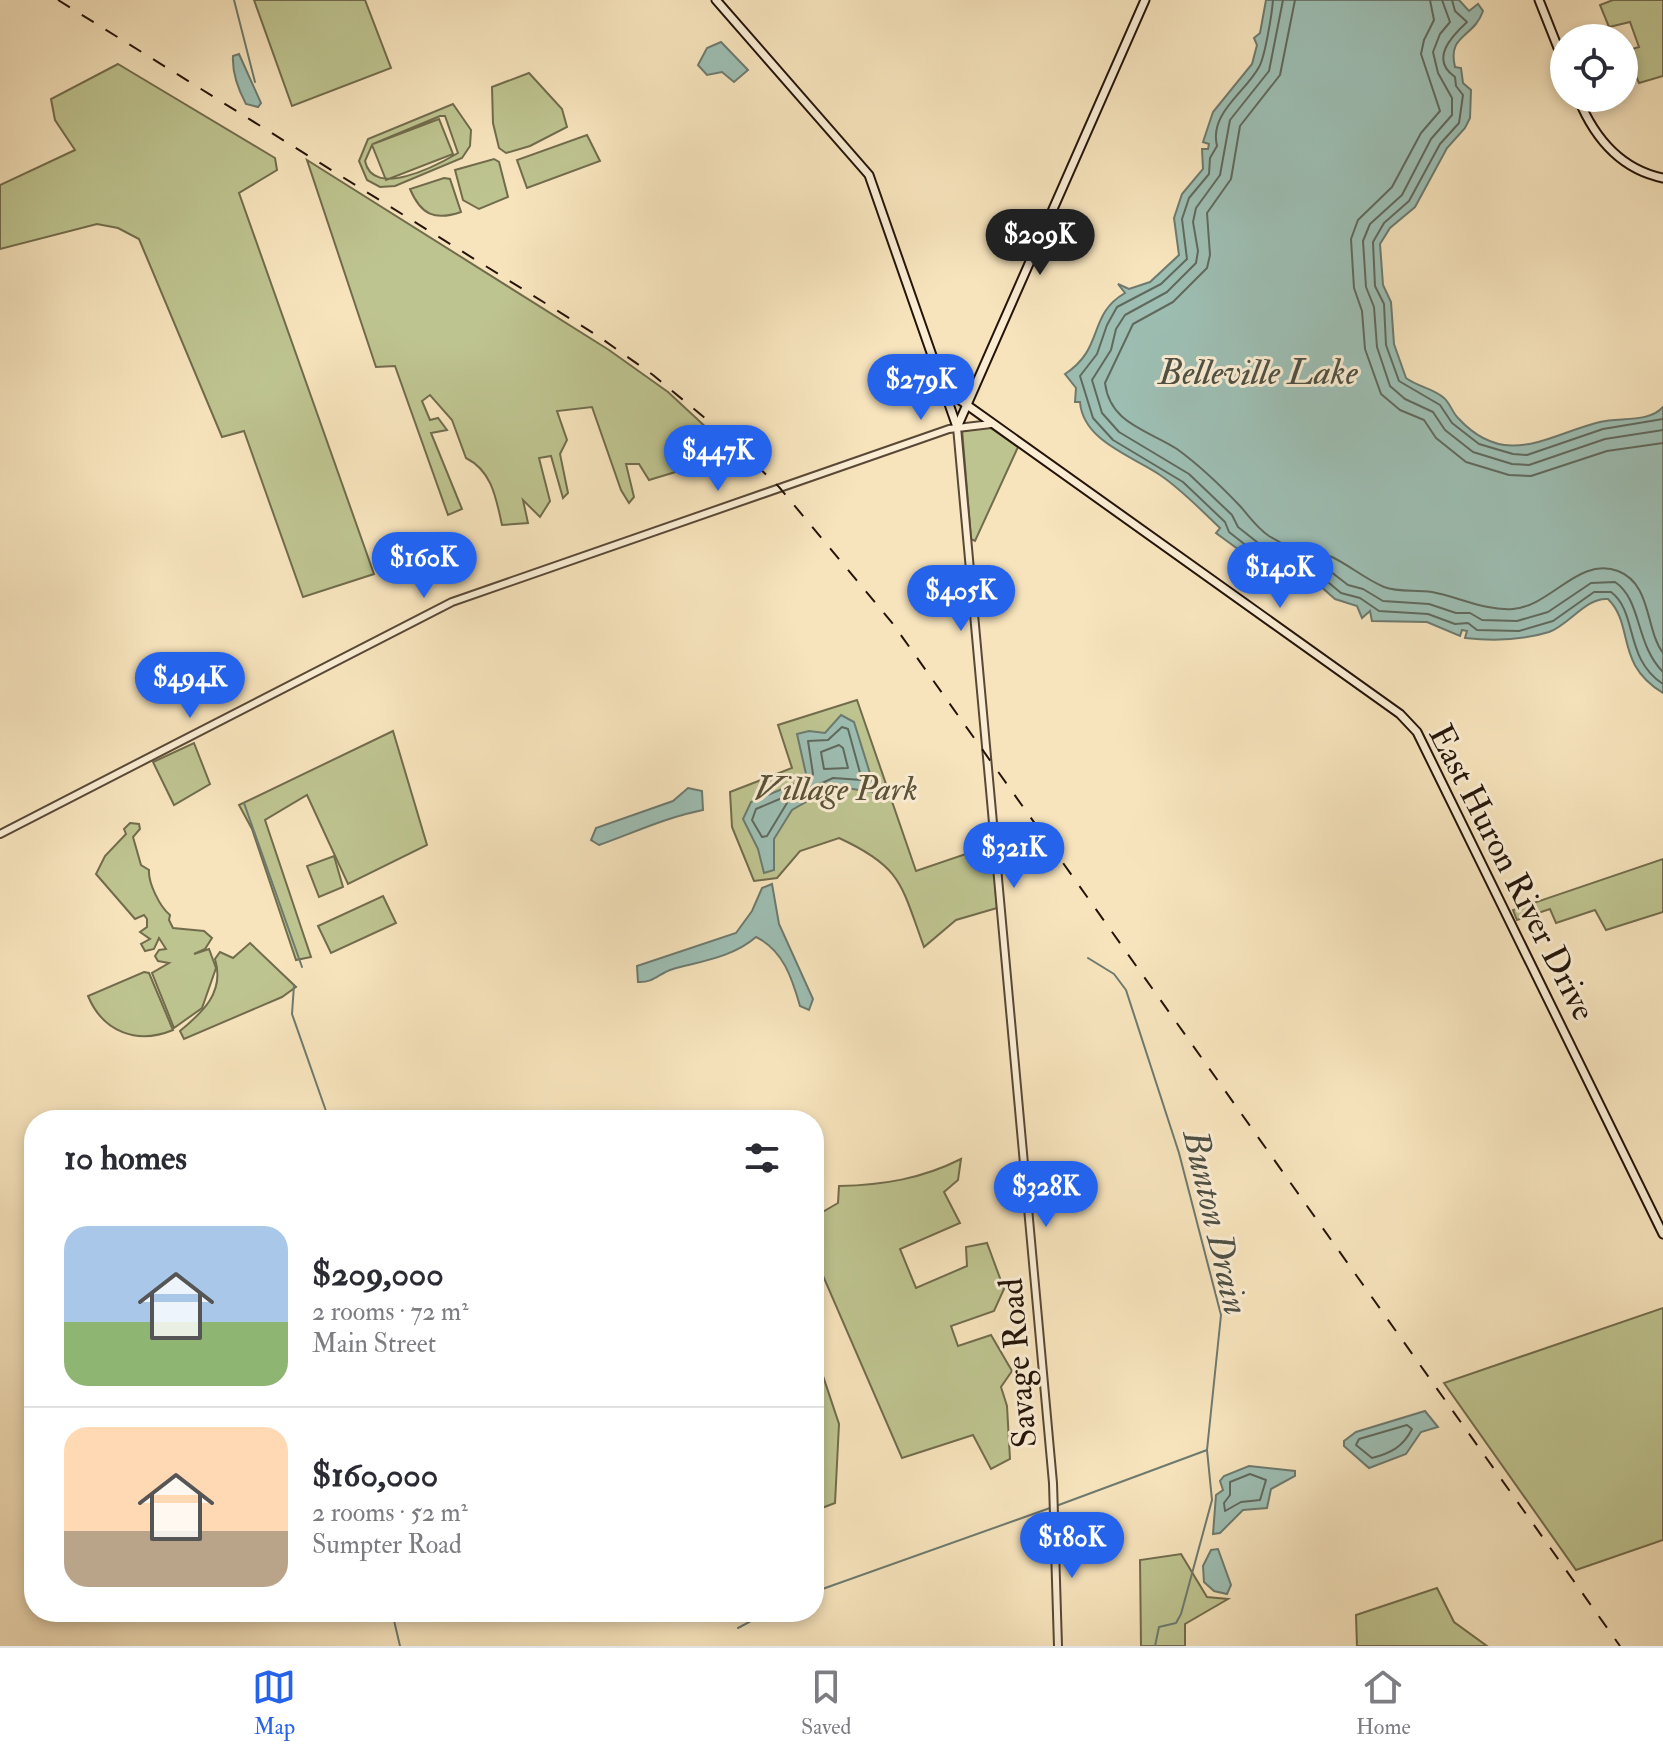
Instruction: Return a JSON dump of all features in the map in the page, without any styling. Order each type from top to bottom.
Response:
[{"type":"main road","points":[[716,0],[869,175],[957,427]]},
{"type":"main road","points":[[957,427],[1145,0]]},
{"type":"main road","points":[[1539,0],[1550,28]]},
{"type":"main road","points":[[1584,112],[1592,129],[1609,150],[1632,167],[1663,178]]},
{"type":"main road","name":"East Huron River Drive","points":[[946,390],[1400,714],[1417,732],[1663,1234]]},
{"type":"street","points":[[0,834],[452,602],[957,427],[979,422],[995,424]]},
{"type":"street","name":"Savage Road","points":[[957,427],[1053,1483],[1058,1646]]},
{"type":"green space","points":[[254,0],[365,0],[391,68],[292,106]]},
{"type":"green space","points":[[1613,0],[1663,0],[1663,76],[1639,83],[1638,24],[1608,24],[1600,5]]},
{"type":"green space","points":[[118,64],[275,158],[277,170],[239,193],[374,574],[303,597],[244,431],[222,437],[139,239],[118,228],[97,224],[0,249],[0,185],[75,150],[55,120],[51,99]]},
{"type":"green space","points":[[529,73],[562,109],[567,127],[530,146],[506,153],[499,148],[493,123],[492,87]]},
{"type":"green space","points":[[453,104],[471,130],[470,146],[462,158],[395,186],[380,187],[367,180],[359,161],[368,139]],"holes":[[[445,116],[458,153],[421,171],[390,178],[453,154],[439,119],[373,144]],[[372,145],[385,178],[370,172],[365,161]]]},
{"type":"green space","points":[[587,135],[600,161],[527,188],[517,160]]},
{"type":"green space","points":[[494,159],[499,162],[508,197],[479,209],[463,200],[455,170]]},
{"type":"green space","points":[[307,160],[609,350],[668,392],[723,443],[720,446],[699,429],[683,432],[684,442],[676,451],[682,470],[649,480],[639,464],[626,464],[634,497],[629,503],[621,490],[592,407],[557,411],[567,440],[560,454],[568,493],[563,498],[551,456],[539,458],[550,501],[540,517],[523,500],[528,523],[502,525],[495,495],[487,478],[466,458],[452,420],[430,395],[422,401],[430,420],[438,418],[447,430],[431,433],[462,509],[448,515],[395,366],[376,367]]},
{"type":"green space","points":[[444,178],[450,179],[461,212],[436,216],[419,205],[410,189]]},
{"type":"green space","points":[[988,426],[1018,447],[975,541],[971,539],[962,429]]},
{"type":"green space","name":"Village Park","points":[[857,700],[916,871],[992,845],[997,908],[956,920],[924,947],[904,892],[888,869],[860,848],[839,838],[800,851],[777,878],[754,881],[732,827],[730,792],[792,768],[778,725]]},
{"type":"green space","points":[[393,731],[427,845],[348,884],[307,795],[265,820],[311,957],[296,960],[252,829],[239,805]]},
{"type":"green space","points":[[194,743],[210,784],[174,805],[153,762]]},
{"type":"green space","points":[[130,823],[139,824],[140,829],[133,837],[141,865],[149,870],[153,888],[170,915],[173,928],[204,931],[212,938],[205,949],[194,954],[209,949],[216,968],[202,1008],[174,1028],[152,973],[169,963],[158,961],[155,956],[159,950],[166,949],[159,938],[154,949],[145,951],[141,944],[150,939],[140,932],[147,927],[147,919],[144,915],[135,919],[96,874],[105,856],[126,834],[124,829]]},
{"type":"green space","points":[[334,856],[343,887],[319,897],[307,866]]},
{"type":"green space","points":[[1663,859],[1663,912],[1606,930],[1595,910],[1556,923],[1550,909],[1517,920],[1513,910]]},
{"type":"green space","points":[[383,896],[396,923],[331,953],[318,926]]},
{"type":"green space","points":[[250,943],[296,987],[282,997],[184,1039],[180,1031],[204,1009],[214,991],[217,982],[215,959],[220,952],[233,958]]},
{"type":"green space","points":[[144,972],[149,973],[173,1030],[147,1036],[123,1032],[103,1019],[88,996]]},
{"type":"green space","points":[[961,1159],[958,1180],[944,1192],[960,1223],[900,1249],[916,1288],[967,1266],[966,1247],[987,1243],[1004,1289],[994,1311],[951,1326],[958,1346],[991,1335],[1012,1371],[1001,1387],[1007,1406],[1010,1459],[991,1469],[973,1435],[902,1458],[824,1278],[824,1211],[838,1203],[839,1186],[902,1180]]},
{"type":"green space","points":[[1663,1308],[1663,1540],[1576,1570],[1444,1383]]},
{"type":"green space","points":[[824,1379],[839,1424],[835,1503],[824,1507]]},
{"type":"green space","points":[[1181,1554],[1207,1597],[1228,1599],[1185,1624],[1185,1646],[1141,1646],[1140,1560]]},
{"type":"green space","points":[[1437,1588],[1454,1622],[1487,1646],[1357,1646],[1356,1615]]},
{"type":"water","name":"Belleville Lake","points":[[1266,0],[1459,0],[1469,11],[1478,4],[1483,11],[1479,20],[1458,42],[1454,56],[1455,67],[1461,68],[1463,83],[1471,90],[1470,118],[1447,148],[1415,207],[1390,228],[1380,244],[1383,285],[1391,302],[1394,344],[1406,378],[1440,395],[1476,434],[1510,446],[1544,440],[1600,422],[1650,415],[1663,407],[1663,693],[1638,669],[1631,657],[1621,621],[1608,599],[1592,602],[1549,632],[1507,639],[1465,638],[1467,631],[1462,630],[1460,636],[1427,622],[1372,621],[1370,611],[1362,618],[1357,606],[1335,599],[1318,584],[1313,589],[1306,587],[1261,566],[1216,533],[1220,528],[1176,487],[1099,437],[1083,416],[1080,402],[1075,402],[1076,388],[1065,374],[1086,353],[1105,311],[1125,293],[1118,284],[1129,289],[1150,282],[1179,255],[1174,218],[1182,194],[1203,169],[1202,149],[1208,149],[1209,144],[1203,142],[1213,112],[1252,64],[1257,45],[1254,38],[1260,33]]},
{"type":"water","points":[[721,42],[748,70],[734,82],[722,72],[707,75],[698,65],[707,48]]},
{"type":"water","points":[[239,54],[261,103],[258,107],[246,104],[238,87],[233,56]]},
{"type":"water","points":[[841,715],[854,722],[873,783],[872,792],[834,786],[792,810],[774,839],[774,870],[764,873],[758,849],[743,819],[751,802],[797,783],[806,774],[797,734],[809,731],[825,733]]},
{"type":"water","points":[[688,788],[702,791],[703,810],[599,845],[591,840],[596,828],[673,801]]},
{"type":"water","points":[[772,884],[779,924],[813,999],[809,1010],[800,1006],[790,975],[780,957],[756,937],[727,954],[638,982],[637,966],[736,933],[752,911],[762,888]]},
{"type":"water","points":[[1425,1411],[1438,1427],[1421,1432],[1406,1454],[1369,1468],[1344,1446],[1344,1441],[1356,1432]]},
{"type":"water","points":[[1249,1466],[1295,1471],[1295,1476],[1271,1489],[1267,1508],[1243,1510],[1220,1533],[1213,1534],[1216,1495],[1223,1490],[1220,1481],[1224,1476]]},
{"type":"water","points":[[1218,1549],[1231,1585],[1227,1594],[1214,1591],[1204,1582],[1203,1566],[1211,1550]]},
{"type":"waterway","points":[[234,0],[255,82]]},
{"type":"waterway","points":[[244,803],[302,967]]},
{"type":"waterway","name":"Bunton Drain","points":[[1088,958],[1114,974],[1126,990],[1179,1153],[1221,1315],[1207,1450],[1212,1500],[1181,1614],[1176,1623],[1159,1627],[1155,1646]]},
{"type":"waterway","points":[[294,985],[292,1014],[326,1110]]},
{"type":"waterway","points":[[1056,1506],[1207,1450]]},
{"type":"waterway","points":[[824,1588],[1050,1508]]},
{"type":"waterway","points":[[394,1622],[400,1646]]},
{"type":"waterway","points":[[738,1628],[749,1622]]},
{"type":"railway","points":[[58,0],[598,336],[653,375],[723,433],[779,487],[893,624],[1620,1646]]}]
